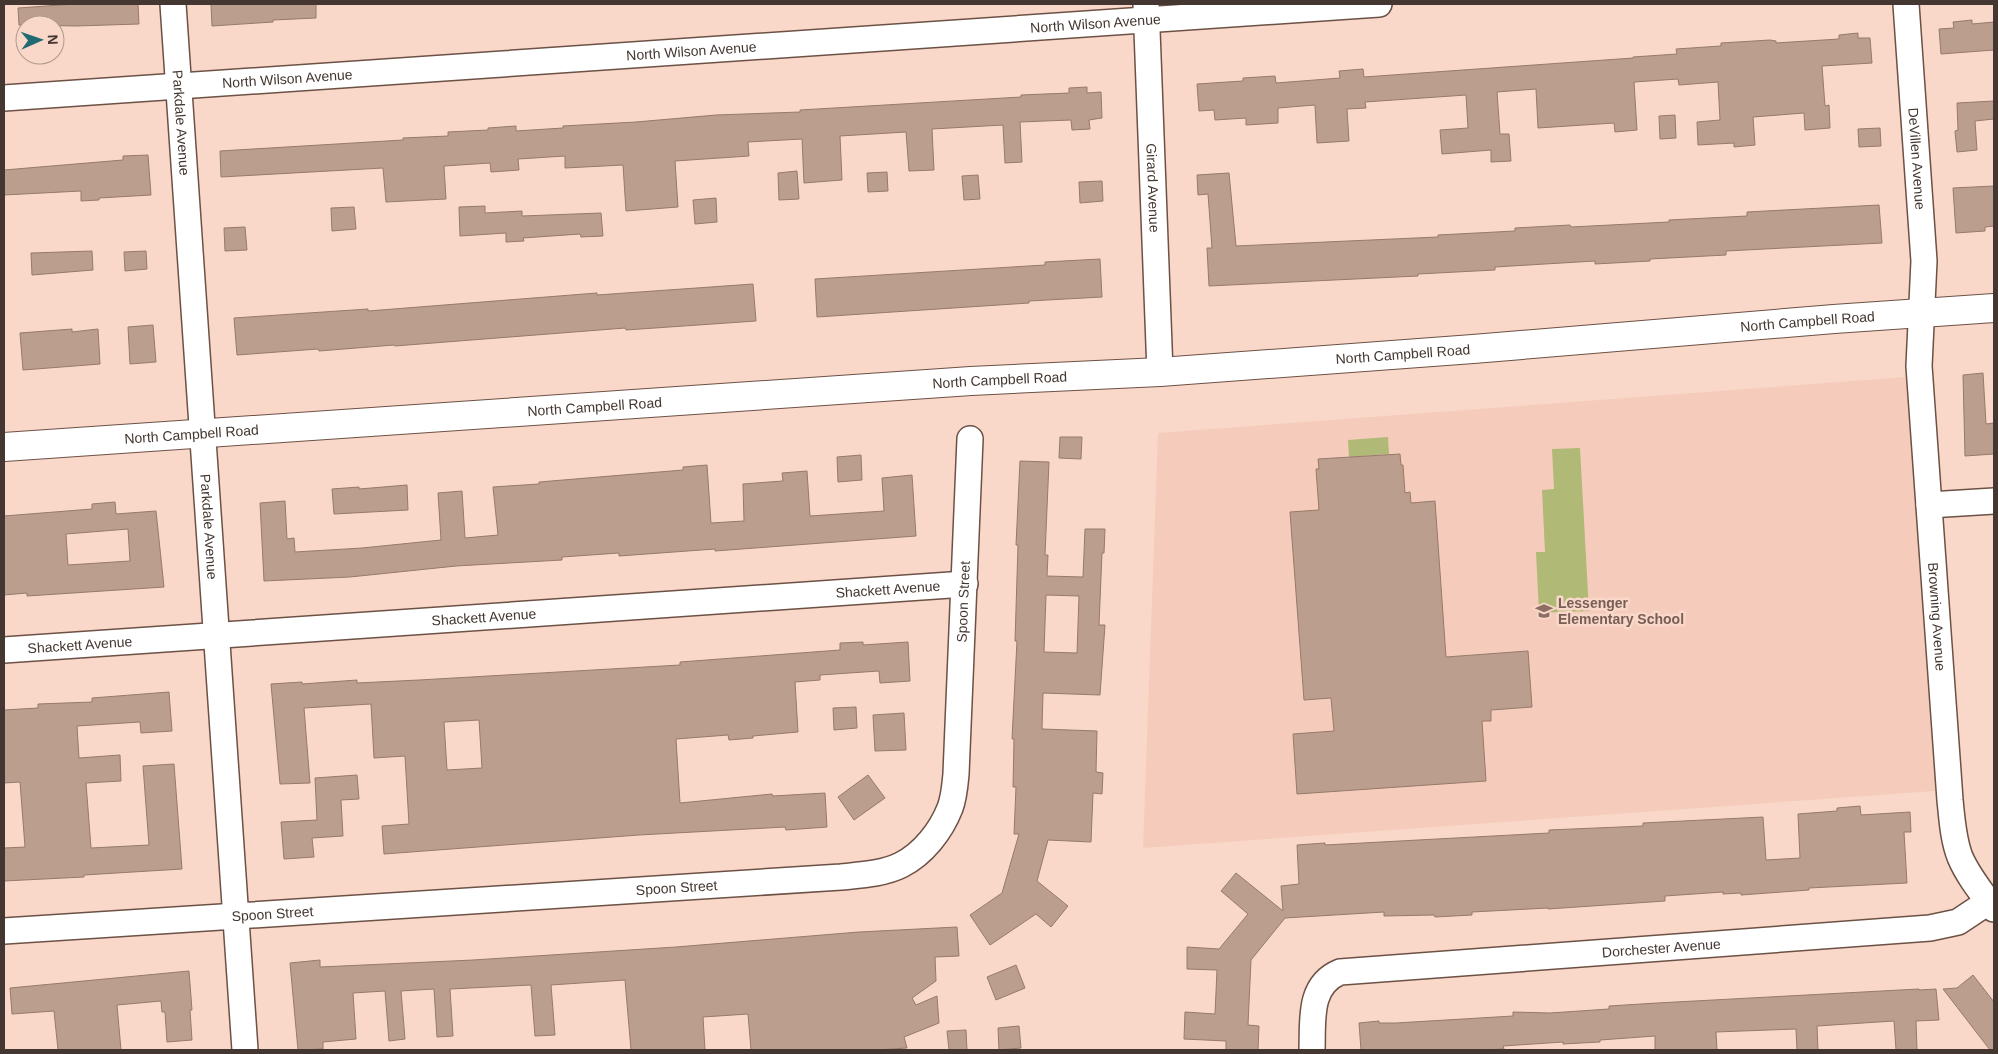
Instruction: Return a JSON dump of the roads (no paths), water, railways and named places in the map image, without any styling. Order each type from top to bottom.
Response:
[{"type":"street","name":"Parkdale Avenue","points":[[173,4],[218,635],[245,1050]]},
{"type":"street","name":"North Wilson Avenue","points":[[4,98],[1146,12],[1379,4]]},
{"type":"street","name":"DeVillen Avenue","points":[[1906,4],[1924,261],[1923,313]]},
{"type":"street","name":"Girard Avenue","points":[[1146,12],[1160,372]]},
{"type":"street","name":"North Campbell Road","points":[[4,447],[961,382],[1160,372],[1994,308]]},
{"type":"street","name":"Browning Avenue","points":[[1923,313],[1919,366],[1953,826],[1960,856],[1969,874],[1991,906]]},
{"type":"street","name":"Spoon Street","points":[[4,931],[841,878],[874,873],[901,865],[922,849],[939,831],[951,806],[956,774],[970,439]]},
{"type":"street","points":[[1929,505],[1994,501]]},
{"type":"street","name":"Shackett Avenue","points":[[4,650],[965,584]]},
{"type":"street","name":"Dorchester Avenue","points":[[1312,1050],[1314,1000],[1319,988],[1329,977],[1340,972],[1930,928],[1958,922],[1991,906]]},
{"type":"place","name":"Lessenger Elementary School","points":[[1544,611]]}]
